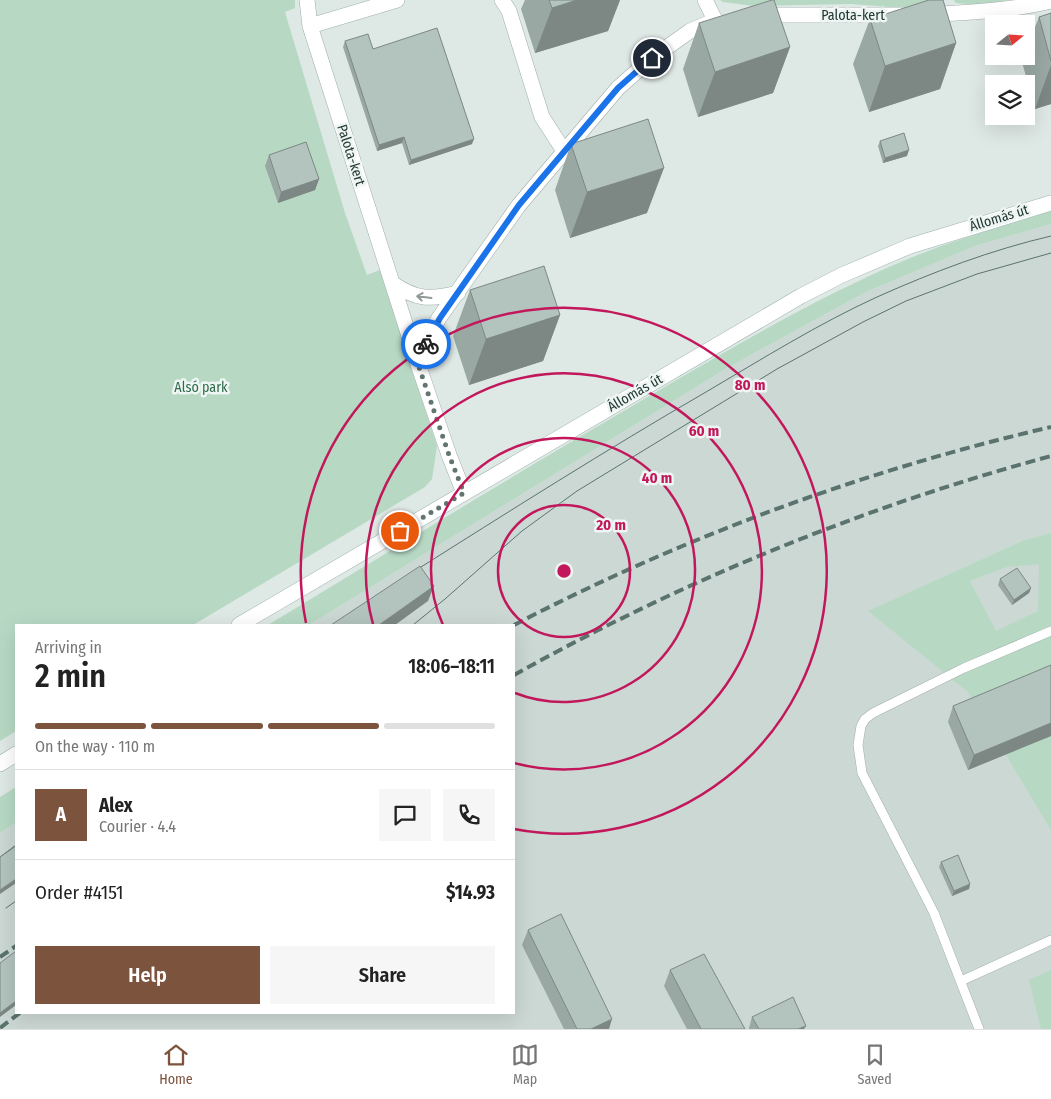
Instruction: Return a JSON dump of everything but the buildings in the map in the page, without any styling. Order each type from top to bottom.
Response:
[{"type":"street","name":"Palota-kert","points":[[307,0],[310,26],[419,367],[464,493]]},
{"type":"street","points":[[310,26],[397,0]]},
{"type":"street","points":[[502,0],[509,11],[542,117],[564,151]]},
{"type":"street","points":[[705,0],[714,20]]},
{"type":"street","name":"Palota-kert","points":[[749,15],[922,15],[1024,8],[1051,1]]},
{"type":"street","points":[[419,367],[427,339],[519,205],[618,88],[652,58],[690,30],[714,20],[732,18]]},
{"type":"street","name":"Állomás út","points":[[241,624],[801,296],[842,275],[910,246],[1051,203]]},
{"type":"street","points":[[392,283],[407,293],[423,298],[440,298],[458,293]]},
{"type":"street","points":[[0,764],[15,755]]},
{"type":"lane","points":[[979,1029],[934,913],[862,773],[858,744],[861,726],[865,719],[882,708],[964,668],[1051,630]]},
{"type":"lane","points":[[961,981],[1051,940]]},
{"type":"shaded area","points":[[1051,224],[1051,533],[1024,540],[880,606],[1051,546],[1051,1029],[0,1029],[0,833],[15,823],[15,1014],[515,1014],[515,624],[311,624],[727,368],[866,292],[975,246]]},
{"type":"green space","name":"Alsó park","points":[[0,0],[295,0],[295,8],[285,12],[345,213],[367,275],[380,270],[437,446],[432,479],[425,487],[195,624],[15,624],[15,732],[0,741]]},
{"type":"green space","points":[[720,0],[940,0],[942,7],[890,7],[851,4],[754,6]]},
{"type":"green space","points":[[954,0],[1009,0],[979,5],[956,3]]},
{"type":"green space","points":[[1051,211],[1051,224],[975,246],[866,292],[727,368],[311,624],[270,624],[603,423],[744,341],[871,275],[921,254]]},
{"type":"green space","points":[[1051,533],[1051,830],[968,692],[868,611],[1024,540]],"holes":[[[1039,564],[1038,611],[996,631],[970,581],[1007,567]]]},
{"type":"green space","points":[[15,788],[15,823],[0,833],[0,797]]},
{"type":"green space","points":[[1051,970],[1051,1029],[1041,1029],[1029,980]]},
{"type":"tram line","points":[[410,574],[631,436],[812,330],[877,297],[941,270],[1006,248],[1051,236]]},
{"type":"tram line","points":[[414,624],[522,531],[577,491],[777,369],[906,301],[977,274],[1051,253]]},
{"type":"tram line","points":[[0,857],[15,846]]},
{"type":"tram line","points":[[6,908],[15,902]]},
{"type":"railway","points":[[515,624],[643,563],[776,509],[912,464],[981,444],[1051,427]]},
{"type":"railway","points":[[515,674],[578,640],[643,608],[709,577],[776,549],[912,498],[1051,456]]},
{"type":"railway","points":[[0,957],[15,947]]},
{"type":"railway","points":[[0,1028],[18,1014]]},
{"type":"way so far","points":[[400,531],[464,493],[419,367],[426,344]]},
{"type":"route","points":[[426,344],[440,318],[519,205],[618,88],[652,58]]}]
